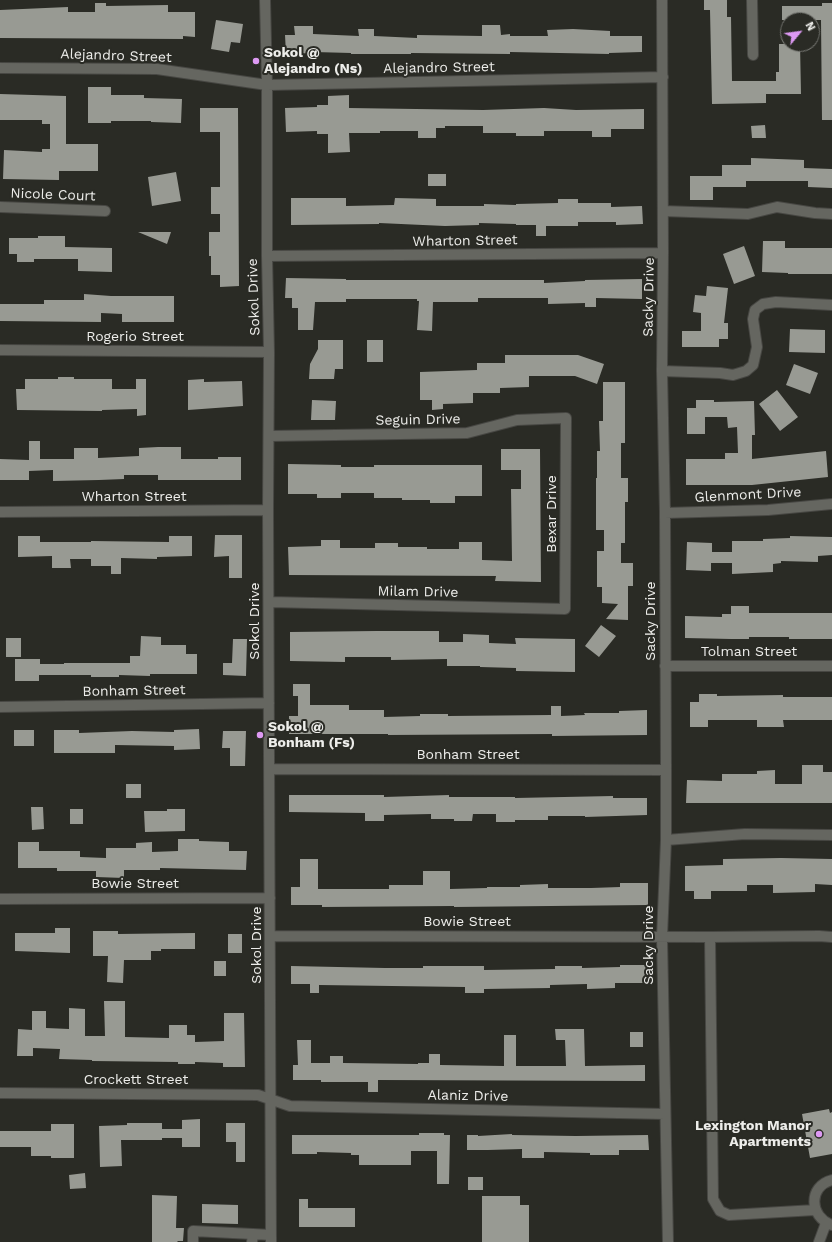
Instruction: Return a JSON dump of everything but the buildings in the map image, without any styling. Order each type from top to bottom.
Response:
[{"type":"street","name":"Sokol Drive","points":[[265,0],[267,85],[266,256],[269,352],[268,510],[270,602],[269,703],[272,1099],[271,1239]]},
{"type":"street","name":"Sacky Drive","points":[[662,0],[664,253],[662,371],[665,513],[666,770],[666,840],[662,937],[668,1242]]},
{"type":"street","points":[[752,0],[753,55]]},
{"type":"street","name":"Alejandro Street","points":[[0,68],[157,69],[267,85],[663,78]]},
{"type":"street","name":"Nicole Court","points":[[0,207],[105,211]]},
{"type":"street","points":[[663,211],[748,214],[777,207],[832,214]]},
{"type":"street","name":"Wharton Street","points":[[266,256],[664,253]]},
{"type":"street","points":[[662,371],[720,373],[733,375],[746,371],[753,365],[757,347],[753,319],[755,310],[764,304],[776,302],[832,305]]},
{"type":"street","name":"Rogerio Street","points":[[0,350],[269,352]]},
{"type":"street","name":"Seguin Drive","points":[[269,436],[468,433],[517,420],[566,418]]},
{"type":"street","name":"Bexar Drive","points":[[565,609],[566,418]]},
{"type":"street","name":"Glenmont Drive","points":[[665,513],[768,510],[832,504]]},
{"type":"street","name":"Wharton Street","points":[[0,512],[268,510]]},
{"type":"street","name":"Milam Drive","points":[[270,602],[565,609]]},
{"type":"street","name":"Tolman Street","points":[[665,666],[832,666]]},
{"type":"street","name":"Bonham Street","points":[[0,707],[269,703]]},
{"type":"street","name":"Bonham Street","points":[[270,769],[666,770]]},
{"type":"street","points":[[666,840],[745,834],[832,835]]},
{"type":"street","name":"Bowie Street","points":[[0,899],[270,898]]},
{"type":"street","name":"Bowie Street","points":[[270,936],[832,937]]},
{"type":"street","points":[[710,937],[713,1199],[720,1211],[729,1214],[816,1210]]},
{"type":"street","name":"Crockett Street","points":[[0,1094],[258,1095],[272,1099]]},
{"type":"street","name":"Alaniz Drive","points":[[272,1099],[290,1106],[665,1114]]},
{"type":"street","points":[[820,1242],[829,1224],[820,1218],[816,1210],[814,1203],[815,1196],[818,1189],[823,1184],[832,1180]]},
{"type":"street","points":[[193,1242],[193,1231],[242,1233],[253,1238],[271,1239]]},
{"type":"street","points":[[200,1242],[200,1240],[211,1235],[238,1237],[242,1233]]},
{"type":"place","name":"Sokol @ Alejandro (Ns)","points":[[256,61]]},
{"type":"place","name":"Sokol @ Bonham (Fs)","points":[[260,735]]},
{"type":"place","name":"Lexington Manor Apartments","points":[[819,1134]]}]
